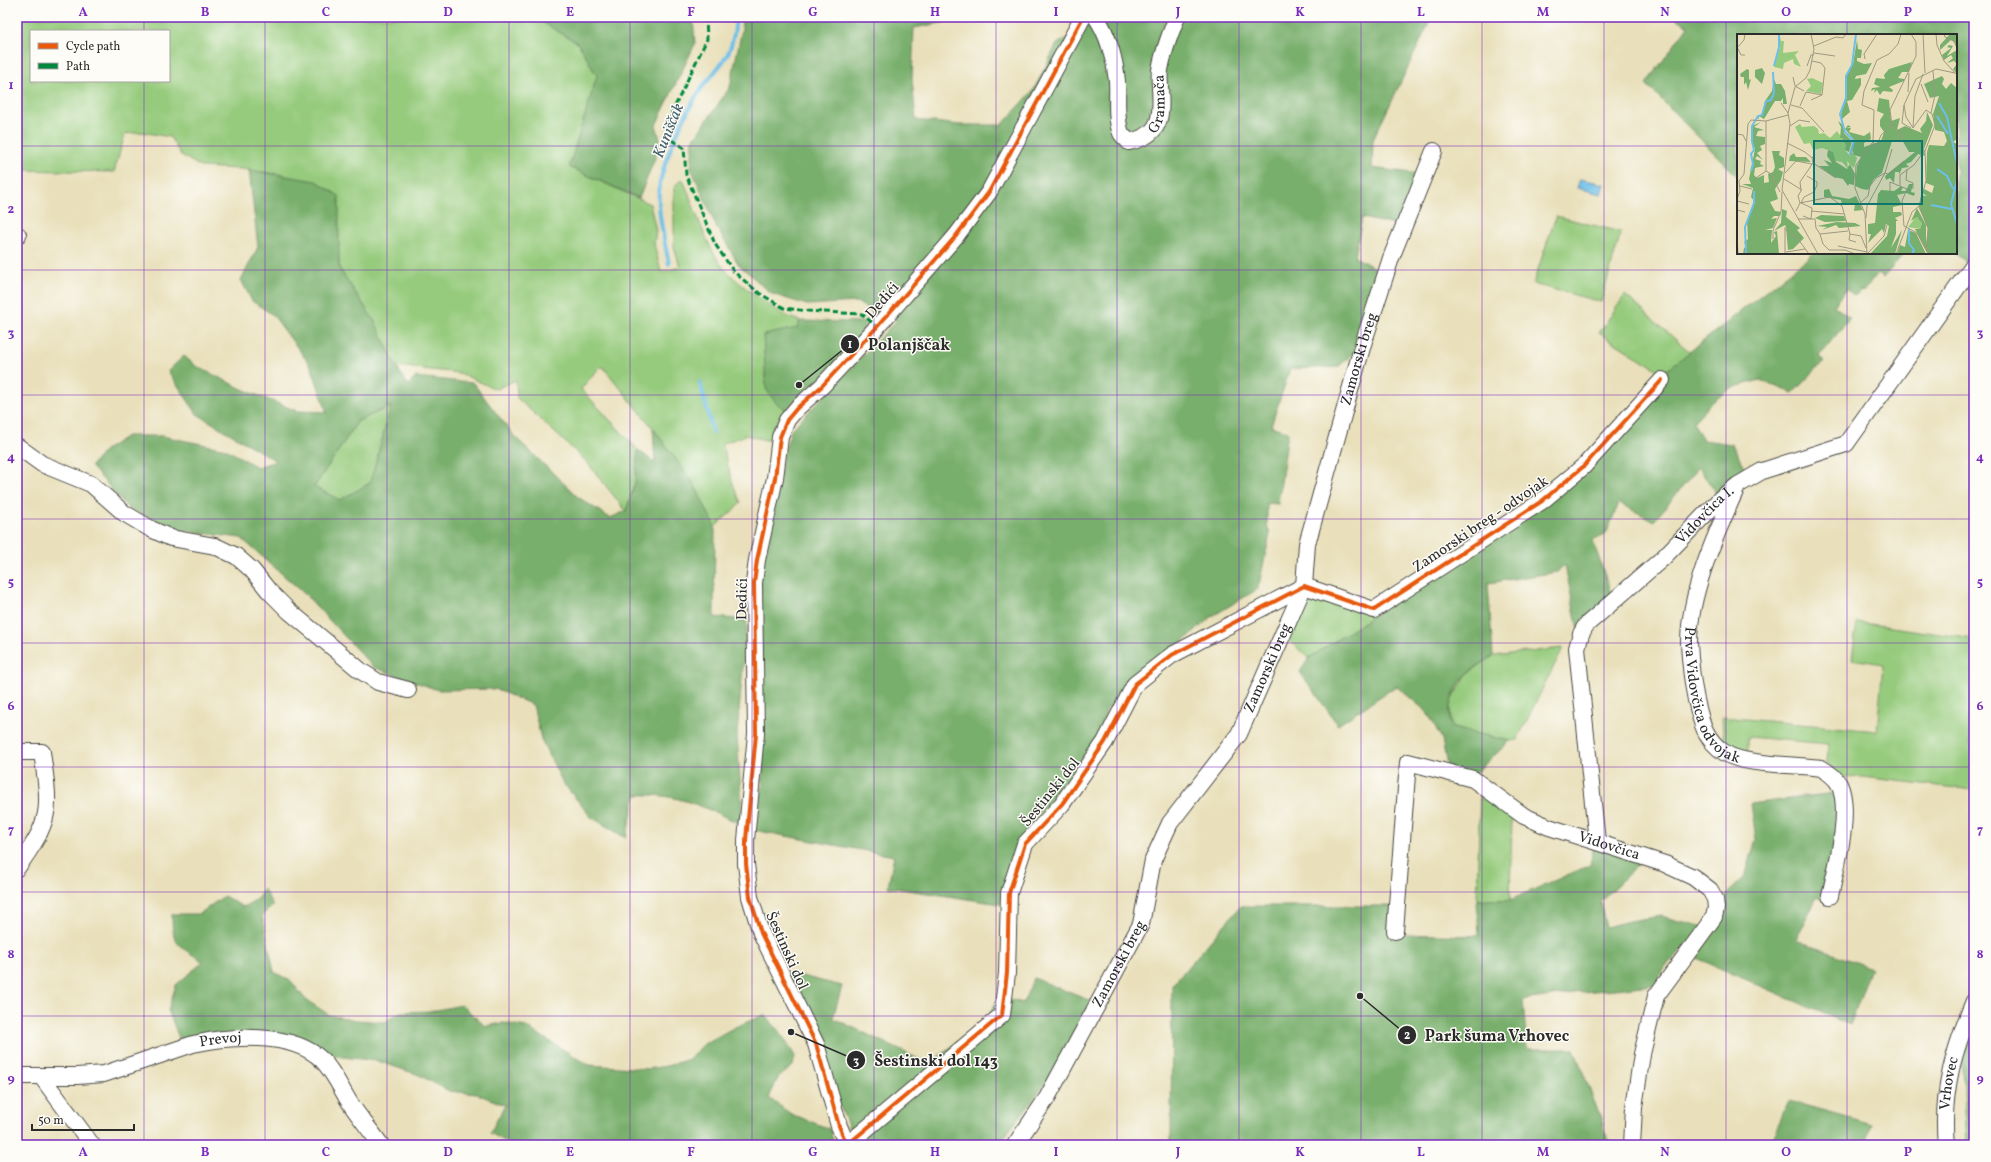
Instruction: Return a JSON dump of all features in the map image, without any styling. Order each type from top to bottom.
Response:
[{"type":"street","name":"Dedići","points":[[756,734],[754,583],[757,560],[775,478],[780,437],[787,420],[797,408],[822,386],[956,236],[984,198],[1015,146],[1084,17]]},
{"type":"street","name":"Gramača","points":[[1096,17],[1102,25],[1112,57],[1117,80],[1121,133],[1129,142],[1143,139],[1156,129],[1161,105],[1160,72],[1168,40],[1177,17]]},
{"type":"street","name":"Zamorski breg","points":[[1015,1145],[1047,1098],[1141,924],[1153,860],[1170,823],[1239,734],[1304,586],[1307,544],[1364,344],[1391,258],[1434,151]]},
{"type":"street","name":"Vidovčica I.","points":[[1597,842],[1577,660],[1577,648],[1581,634],[1586,625],[1663,558],[1720,498],[1738,485],[1762,471],[1846,444],[1974,264]]},
{"type":"street","name":"Zamorski breg - odvojak","points":[[1304,586],[1374,610],[1542,501],[1584,466],[1662,380]]},
{"type":"street","points":[[17,446],[42,464],[91,484],[124,513],[151,529],[171,538],[215,546],[236,556],[252,570],[269,591],[289,611],[361,671],[378,682],[408,690]]},
{"type":"street","name":"Prva Vidovčica odvojak","points":[[1738,485],[1716,534],[1692,613],[1689,642],[1692,678],[1700,721],[1709,740],[1726,754],[1751,761],[1821,768],[1838,782],[1844,802],[1841,846],[1830,896]]},
{"type":"street","name":"Šestinski dol","points":[[756,734],[746,840],[746,864],[750,897],[761,933],[816,1044],[839,1126],[847,1145],[1002,1015],[1007,973],[1009,893],[1025,844],[1062,804],[1105,742],[1135,684],[1172,655],[1304,586]]},
{"type":"street","points":[[17,752],[42,752],[47,785],[48,810],[41,831],[17,868]]},
{"type":"street","name":"Vidovčica","points":[[1395,930],[1408,762],[1473,779],[1524,816],[1549,827],[1665,864],[1693,877],[1710,890],[1715,900],[1716,908],[1714,917],[1656,996],[1642,1054],[1634,1107],[1632,1145]]},
{"type":"street","name":"Vrhovec","points":[[1946,1145],[1944,1121],[1947,1082],[1954,1052],[1974,1001]]},
{"type":"street","name":"Prevoj","points":[[17,1076],[77,1076],[104,1074],[193,1044],[208,1041],[248,1039],[286,1042],[299,1046],[322,1060],[350,1103],[381,1145]]},
{"type":"street","points":[[41,1076],[92,1145]]},
{"type":"green space","points":[[17,17],[542,17],[544,23],[578,43],[597,76],[569,167],[650,204],[656,231],[654,244],[661,272],[680,267],[674,247],[674,188],[681,179],[684,181],[706,237],[717,259],[723,267],[748,290],[783,314],[800,321],[786,410],[773,426],[770,441],[746,435],[722,444],[733,484],[741,503],[715,527],[694,484],[653,428],[603,367],[600,367],[581,389],[638,450],[635,483],[626,511],[586,461],[517,398],[516,380],[496,389],[459,373],[396,366],[375,322],[339,268],[338,240],[285,175],[242,169],[201,167],[181,155],[170,137],[142,132],[125,134],[114,172],[17,170]]},
{"type":"green space","points":[[542,17],[693,17],[695,44],[656,125],[661,143],[639,198],[569,167],[597,76],[578,43],[544,23]]},
{"type":"green space","points":[[741,17],[972,17],[914,28],[912,79],[916,120],[960,125],[1002,125],[1033,91],[1057,44],[1100,17],[1432,17],[1373,140],[1372,168],[1420,174],[1400,226],[1362,218],[1355,257],[1382,272],[1359,349],[1338,367],[1290,369],[1271,426],[1288,432],[1278,504],[1267,503],[1267,526],[1270,534],[1258,589],[1211,617],[1107,709],[1095,743],[1083,763],[1029,826],[1000,904],[888,887],[894,856],[753,830],[763,783],[760,574],[783,457],[791,430],[897,320],[875,314],[857,302],[807,305],[772,294],[739,265],[717,228],[691,168],[693,140],[730,87],[742,29]]},
{"type":"green space","points":[[1675,17],[1974,17],[1974,253],[1967,262],[1955,254],[1957,254],[1957,34],[1737,34],[1737,176],[1646,84],[1688,26]]},
{"type":"green space","points":[[249,170],[316,181],[339,196],[339,268],[375,322],[396,366],[408,385],[416,377],[473,383],[514,436],[578,497],[610,518],[626,511],[635,483],[638,450],[655,463],[653,428],[694,484],[715,527],[714,617],[747,620],[737,735],[743,825],[679,799],[666,796],[636,795],[626,838],[591,817],[563,783],[541,739],[533,705],[495,689],[438,690],[373,667],[306,595],[241,538],[178,530],[128,508],[91,466],[105,450],[127,436],[162,436],[226,449],[257,467],[276,461],[197,414],[168,371],[184,356],[196,366],[242,389],[297,411],[327,412],[311,366],[273,315],[252,301],[241,280],[258,247]],"holes":[[[391,406],[370,483],[340,500],[314,487],[358,421]]]},
{"type":"green space","points":[[1556,216],[1621,232],[1601,302],[1533,284]]},
{"type":"green space","points":[[1813,254],[1903,254],[1884,277],[1878,273],[1863,292],[1861,290],[1855,296],[1846,289],[1834,306],[1850,318],[1819,356],[1824,361],[1793,393],[1760,380],[1731,388],[1711,403],[1693,422],[1703,440],[1732,444],[1748,475],[1717,495],[1699,467],[1654,521],[1619,503],[1607,532],[1593,541],[1612,596],[1578,630],[1565,565],[1557,572],[1488,583],[1493,656],[1470,671],[1458,685],[1452,700],[1449,715],[1453,728],[1510,741],[1473,775],[1447,767],[1442,739],[1427,712],[1396,686],[1338,725],[1300,672],[1309,658],[1552,499],[1663,373]]},
{"type":"green space","points":[[1625,295],[1691,353],[1663,373],[1599,333]]},
{"type":"green space","points":[[800,321],[864,322],[864,331],[838,363],[786,410],[776,403],[766,389],[763,335],[797,328]]},
{"type":"green space","points":[[392,406],[370,483],[340,500],[314,487],[358,421]]},
{"type":"green space","points":[[1307,592],[1373,616],[1309,658],[1287,639]]},
{"type":"green space","points":[[1857,622],[1974,639],[1974,693],[1970,744],[1974,745],[1974,790],[1862,777],[1842,778],[1827,763],[1828,744],[1748,737],[1748,755],[1724,745],[1722,717],[1877,731],[1883,664],[1852,659]]},
{"type":"green space","points":[[1563,648],[1517,740],[1510,741],[1453,728],[1451,724],[1450,702],[1467,674],[1493,656]]},
{"type":"green space","points":[[1480,788],[1512,812],[1510,900],[1477,900]]},
{"type":"green space","points":[[1834,793],[1837,828],[1824,899],[1817,896],[1796,940],[1871,968],[1850,1025],[1692,956],[1711,936],[1721,922],[1726,905],[1726,895],[1745,877],[1756,839],[1751,804]]},
{"type":"green space","points":[[1594,845],[1641,862],[1600,901],[1606,927],[1629,921],[1661,916],[1704,927],[1670,961],[1654,985],[1523,1000],[1527,1049],[1574,1049],[1611,1145],[1175,1145],[1171,1141],[1172,985],[1241,906],[1393,906],[1399,934],[1479,936],[1477,900],[1510,900],[1590,865]]},
{"type":"green space","points":[[264,889],[273,906],[262,915],[274,972],[291,981],[305,999],[329,1015],[356,1020],[385,1022],[400,1012],[432,1011],[462,1005],[485,1026],[504,1023],[526,1027],[589,1065],[647,1069],[667,1066],[689,1059],[704,1044],[735,1027],[764,1015],[778,1029],[795,1056],[793,1066],[778,1078],[769,1098],[791,1114],[830,1129],[834,1145],[512,1145],[490,1133],[505,1105],[477,1094],[449,1091],[419,1075],[378,1061],[326,1055],[294,1037],[181,1043],[168,1010],[176,985],[203,962],[178,944],[173,933],[172,914],[199,914],[224,896],[243,907],[257,899]]},
{"type":"green space","points":[[785,972],[842,986],[833,1018],[929,1064],[986,1020],[1000,996],[1023,1003],[1034,978],[1093,1002],[1043,1087],[998,1145],[856,1145]]},
{"type":"green space","points":[[1974,1014],[1974,1145],[1967,1145],[1962,1051]]},
{"type":"green space","points":[[1789,1101],[1872,1124],[1866,1145],[1769,1145]]},
{"type":"water","points":[[1580,179],[1604,184],[1601,194],[1577,188]]},
{"type":"waterway","name":"Kuniščak","points":[[669,264],[659,208],[659,189],[661,178],[670,151],[689,110],[701,89],[727,56],[734,34],[736,17]]},
{"type":"waterway","name":"Kuniščak","points":[[700,382],[713,433]]},
{"type":"marked path","points":[[706,17],[707,39],[667,123],[667,137],[684,148],[686,175],[715,244],[734,272],[759,293],[784,308],[862,314],[877,327]]},
{"type":"cycle path","points":[[1083,17],[989,192],[956,236],[877,327],[822,386],[797,408],[787,420],[780,437],[775,478],[757,560],[754,583],[756,734],[746,840],[746,864],[750,897],[761,933],[816,1044],[839,1126],[847,1145],[1002,1015],[1007,973],[1009,893],[1025,844],[1062,804],[1105,742],[1135,684],[1172,655],[1304,586],[1374,610],[1542,501],[1584,466],[1662,380]]},
{"type":"place","name":"Polanjščak","points":[[799,385]]},
{"type":"place","name":"Park šuma Vrhovec","points":[[1360,996]]},
{"type":"place","name":"Šestinski dol 143","points":[[791,1032]]}]
